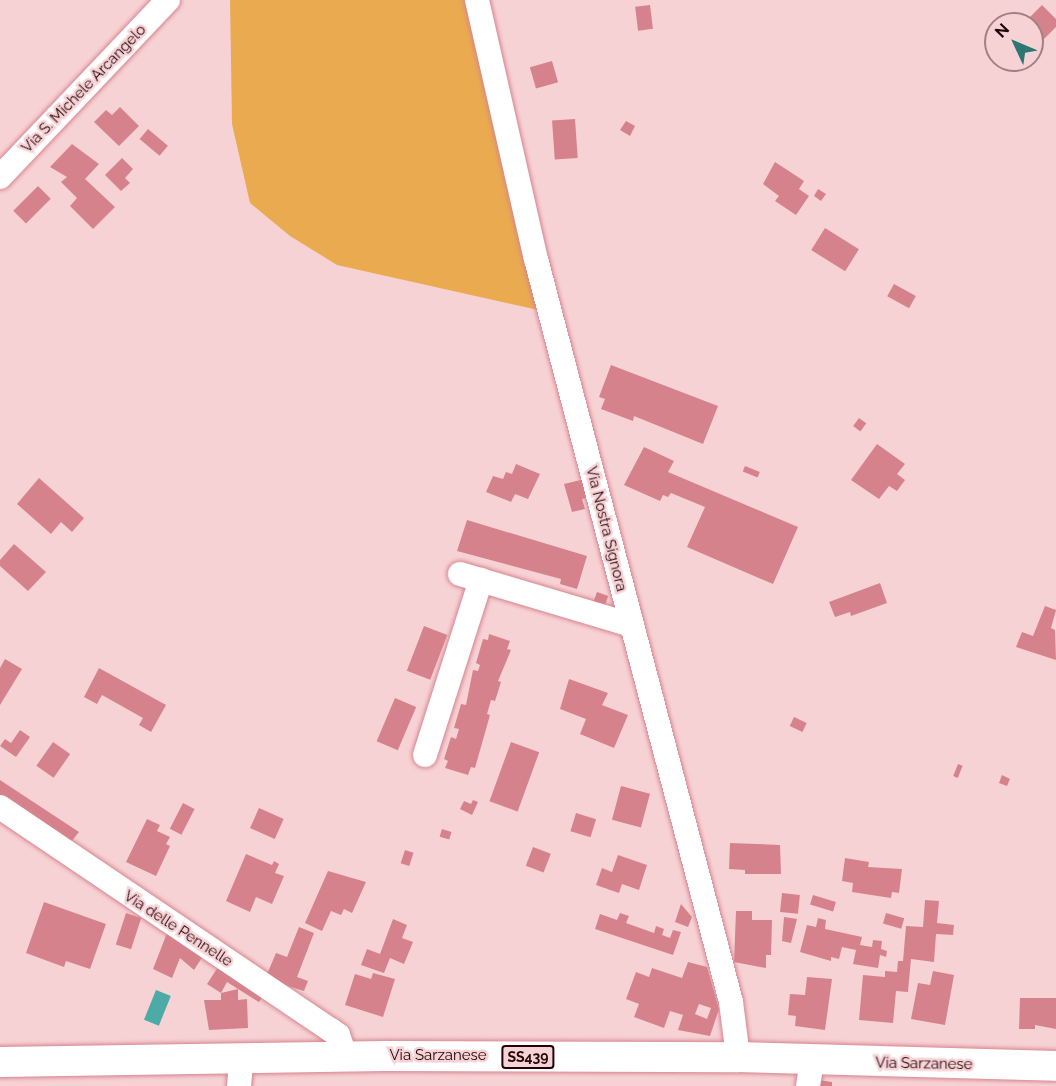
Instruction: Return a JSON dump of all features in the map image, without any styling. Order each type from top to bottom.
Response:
[{"type":"main road","name":"Via Sarzanese","points":[[0,1062],[240,1073],[346,1058],[738,1058],[810,1074],[1056,1066]]},
{"type":"street","name":"Via S. Michele Arcangelo","points":[[0,177],[168,0]]},
{"type":"street","name":"Via Nostra Signora","points":[[477,0],[536,259],[731,1002],[738,1058]]},
{"type":"street","points":[[425,755],[470,577],[631,625]]},
{"type":"street","name":"Via delle Pennelle","points":[[0,807],[338,1035],[346,1058]]},
{"type":"shaded area","points":[[230,0],[468,0],[538,310],[337,265],[290,236],[250,203],[232,124]]},
{"type":"water","points":[[156,990],[171,996],[159,1026],[144,1020]]},
{"type":"building","points":[[650,5],[653,29],[638,31],[635,7]]},
{"type":"building","points":[[1042,5],[1056,19],[1056,27],[1044,39],[1044,12],[1035,12]]},
{"type":"building","points":[[552,61],[558,82],[536,88],[530,67]]},
{"type":"building","points":[[120,107],[139,126],[119,146],[94,122],[106,110],[112,115]]},
{"type":"building","points":[[575,119],[578,158],[555,160],[552,121]]},
{"type":"building","points":[[626,121],[635,126],[630,136],[620,130]]},
{"type":"building","points":[[148,129],[168,146],[160,156],[140,139]]},
{"type":"building","points":[[72,144],[99,164],[85,179],[115,207],[93,229],[70,206],[77,198],[61,182],[67,177],[50,167]]},
{"type":"building","points":[[122,158],[133,169],[125,178],[130,183],[121,191],[105,175]]},
{"type":"building","points":[[775,162],[804,181],[799,189],[809,196],[796,215],[775,201],[779,196],[763,184]]},
{"type":"building","points":[[38,186],[51,199],[26,223],[13,211]]},
{"type":"building","points":[[818,189],[826,194],[821,201],[814,196]]},
{"type":"building","points":[[825,228],[859,249],[845,271],[811,250]]},
{"type":"building","points":[[894,284],[916,296],[909,308],[887,296]]},
{"type":"building","points":[[611,365],[718,406],[703,444],[634,416],[633,421],[601,409],[605,399],[599,397]]},
{"type":"building","points":[[859,418],[866,423],[860,431],[853,426]]},
{"type":"building","points":[[877,444],[905,464],[897,474],[905,480],[897,491],[889,486],[879,499],[851,480]]},
{"type":"building","points":[[644,447],[674,461],[668,472],[798,527],[773,584],[687,547],[705,507],[671,493],[668,497],[663,495],[660,501],[624,485]]},
{"type":"building","points":[[516,464],[540,474],[528,499],[515,494],[511,502],[486,492],[493,476],[503,479],[506,472],[512,474]]},
{"type":"building","points":[[745,466],[760,472],[758,478],[743,472]]},
{"type":"building","points":[[39,478],[84,518],[72,532],[61,522],[51,534],[17,504]]},
{"type":"building","points":[[585,479],[591,497],[582,499],[585,509],[572,512],[564,484]]},
{"type":"building","points":[[467,520],[587,556],[577,589],[560,584],[561,579],[457,551]]},
{"type":"building","points":[[14,544],[46,572],[28,591],[0,566],[0,560]]},
{"type":"building","points":[[880,583],[887,603],[851,616],[850,612],[835,617],[829,602]]},
{"type":"building","points":[[597,592],[608,596],[604,608],[593,604]]},
{"type":"building","points":[[1045,606],[1056,610],[1051,628],[1055,630],[1056,660],[1016,647],[1022,632],[1033,636]]},
{"type":"building","points":[[424,626],[447,635],[430,680],[407,671]]},
{"type":"building","points":[[489,634],[510,641],[507,649],[511,650],[498,681],[501,682],[495,701],[491,700],[487,714],[490,715],[475,768],[471,767],[468,775],[445,768],[448,761],[444,759],[451,737],[456,739],[459,729],[454,728],[461,704],[466,705],[473,670],[478,671],[480,665],[476,663],[483,639],[488,640]]},
{"type":"building","points":[[5,659],[22,669],[0,705],[0,668]]},
{"type":"building","points":[[99,668],[166,705],[151,732],[139,725],[143,718],[102,695],[97,704],[84,697]]},
{"type":"building","points":[[569,679],[608,693],[602,705],[628,715],[614,748],[580,734],[586,719],[560,709]]},
{"type":"building","points":[[395,698],[416,707],[398,750],[377,741]]},
{"type":"building","points":[[794,717],[807,723],[802,732],[790,726]]},
{"type":"building","points":[[20,730],[30,737],[16,757],[0,746],[5,739],[11,743]]},
{"type":"building","points":[[53,742],[70,754],[54,778],[36,766]]},
{"type":"building","points":[[511,742],[539,752],[518,811],[489,801]]},
{"type":"building","points":[[958,764],[963,766],[958,778],[953,776]]},
{"type":"building","points":[[1002,775],[1010,779],[1007,786],[999,783]]},
{"type":"building","points":[[0,780],[79,832],[66,848],[0,800]]},
{"type":"building","points":[[621,786],[650,794],[641,828],[612,820]]},
{"type":"building","points":[[473,800],[478,802],[472,815],[460,809],[464,801],[471,804]]},
{"type":"building","points":[[183,803],[195,809],[181,835],[170,829]]},
{"type":"building","points":[[259,808],[284,819],[275,839],[250,828]]},
{"type":"building","points":[[576,813],[596,819],[591,837],[570,831]]},
{"type":"building","points":[[147,819],[160,825],[157,831],[170,837],[166,844],[170,846],[156,876],[126,862]]},
{"type":"building","points":[[442,829],[452,832],[449,840],[440,837]]},
{"type":"building","points":[[730,843],[780,845],[781,874],[745,874],[745,870],[729,869]]},
{"type":"building","points":[[533,847],[551,854],[544,872],[526,866]]},
{"type":"building","points":[[405,850],[414,853],[409,866],[401,863]]},
{"type":"building","points":[[246,854],[272,865],[274,861],[279,864],[275,873],[284,876],[272,904],[256,897],[250,912],[226,901]]},
{"type":"building","points":[[618,855],[647,865],[639,890],[622,884],[619,893],[596,885],[602,868],[612,872]]},
{"type":"building","points":[[845,858],[869,862],[868,867],[902,869],[899,893],[892,892],[891,898],[852,892],[853,883],[842,881]]},
{"type":"building","points":[[328,871],[366,882],[352,913],[344,909],[341,915],[331,911],[322,931],[305,923]]},
{"type":"building","points":[[782,893],[800,895],[798,914],[780,912]]},
{"type":"building","points":[[813,895],[836,902],[833,912],[810,905]]},
{"type":"building","points":[[925,900],[939,901],[937,923],[954,925],[953,935],[936,934],[934,962],[911,959],[908,992],[896,991],[893,1023],[859,1020],[863,975],[885,977],[885,971],[897,972],[898,961],[903,961],[906,926],[923,927]]},
{"type":"building","points":[[44,902],[106,924],[90,969],[66,961],[64,967],[26,953]]},
{"type":"building","points":[[681,904],[692,917],[688,927],[675,922]]},
{"type":"building","points":[[736,911],[752,911],[752,920],[772,920],[771,955],[766,955],[766,968],[734,962]]},
{"type":"building","points":[[126,913],[141,918],[131,949],[116,944]]},
{"type":"building","points":[[620,913],[629,916],[626,923],[654,933],[656,926],[664,929],[662,935],[670,938],[673,930],[681,932],[673,955],[595,929],[600,914],[617,920]]},
{"type":"building","points":[[886,913],[904,918],[901,929],[883,924]]},
{"type":"building","points":[[784,917],[797,919],[791,943],[782,941]]},
{"type":"building","points":[[818,918],[826,920],[825,929],[862,937],[860,945],[872,947],[873,940],[882,941],[881,949],[887,951],[886,957],[880,955],[878,968],[853,964],[856,950],[842,947],[839,959],[831,957],[831,961],[800,952],[807,925],[816,927]]},
{"type":"building","points":[[393,919],[407,925],[402,938],[413,942],[404,964],[390,958],[384,973],[361,965],[367,949],[380,954]]},
{"type":"building","points":[[299,927],[314,933],[297,977],[308,981],[304,991],[265,979],[276,953],[287,957]]},
{"type":"building","points":[[167,933],[203,956],[194,970],[180,958],[172,978],[153,969]]},
{"type":"building","points":[[688,962],[707,967],[719,1009],[710,1036],[678,1030],[683,1015],[670,1011],[664,1028],[634,1017],[639,1004],[626,999],[636,972],[649,977],[652,968],[682,978]],"holes":[[[699,1004],[711,1008],[707,1019],[695,1014]]]},
{"type":"building","points":[[218,967],[263,996],[259,1002],[227,982],[221,993],[207,984]]},
{"type":"building","points":[[933,971],[954,975],[945,1025],[911,1019],[918,983],[930,985]]},
{"type":"building","points":[[373,973],[395,979],[383,1017],[345,1005],[355,974],[371,979]]},
{"type":"building","points":[[807,977],[832,979],[825,1030],[795,1026],[796,1016],[788,1015],[790,994],[805,995]]},
{"type":"building","points":[[238,989],[238,1000],[247,999],[248,1028],[209,1030],[204,1000],[221,1000],[221,993]]},
{"type":"building","points":[[1020,998],[1056,998],[1056,1029],[1035,1025],[1035,1029],[1019,1029]]},
{"type":"building","points":[[818,1080],[832,1082],[832,1086],[817,1086]]}]
